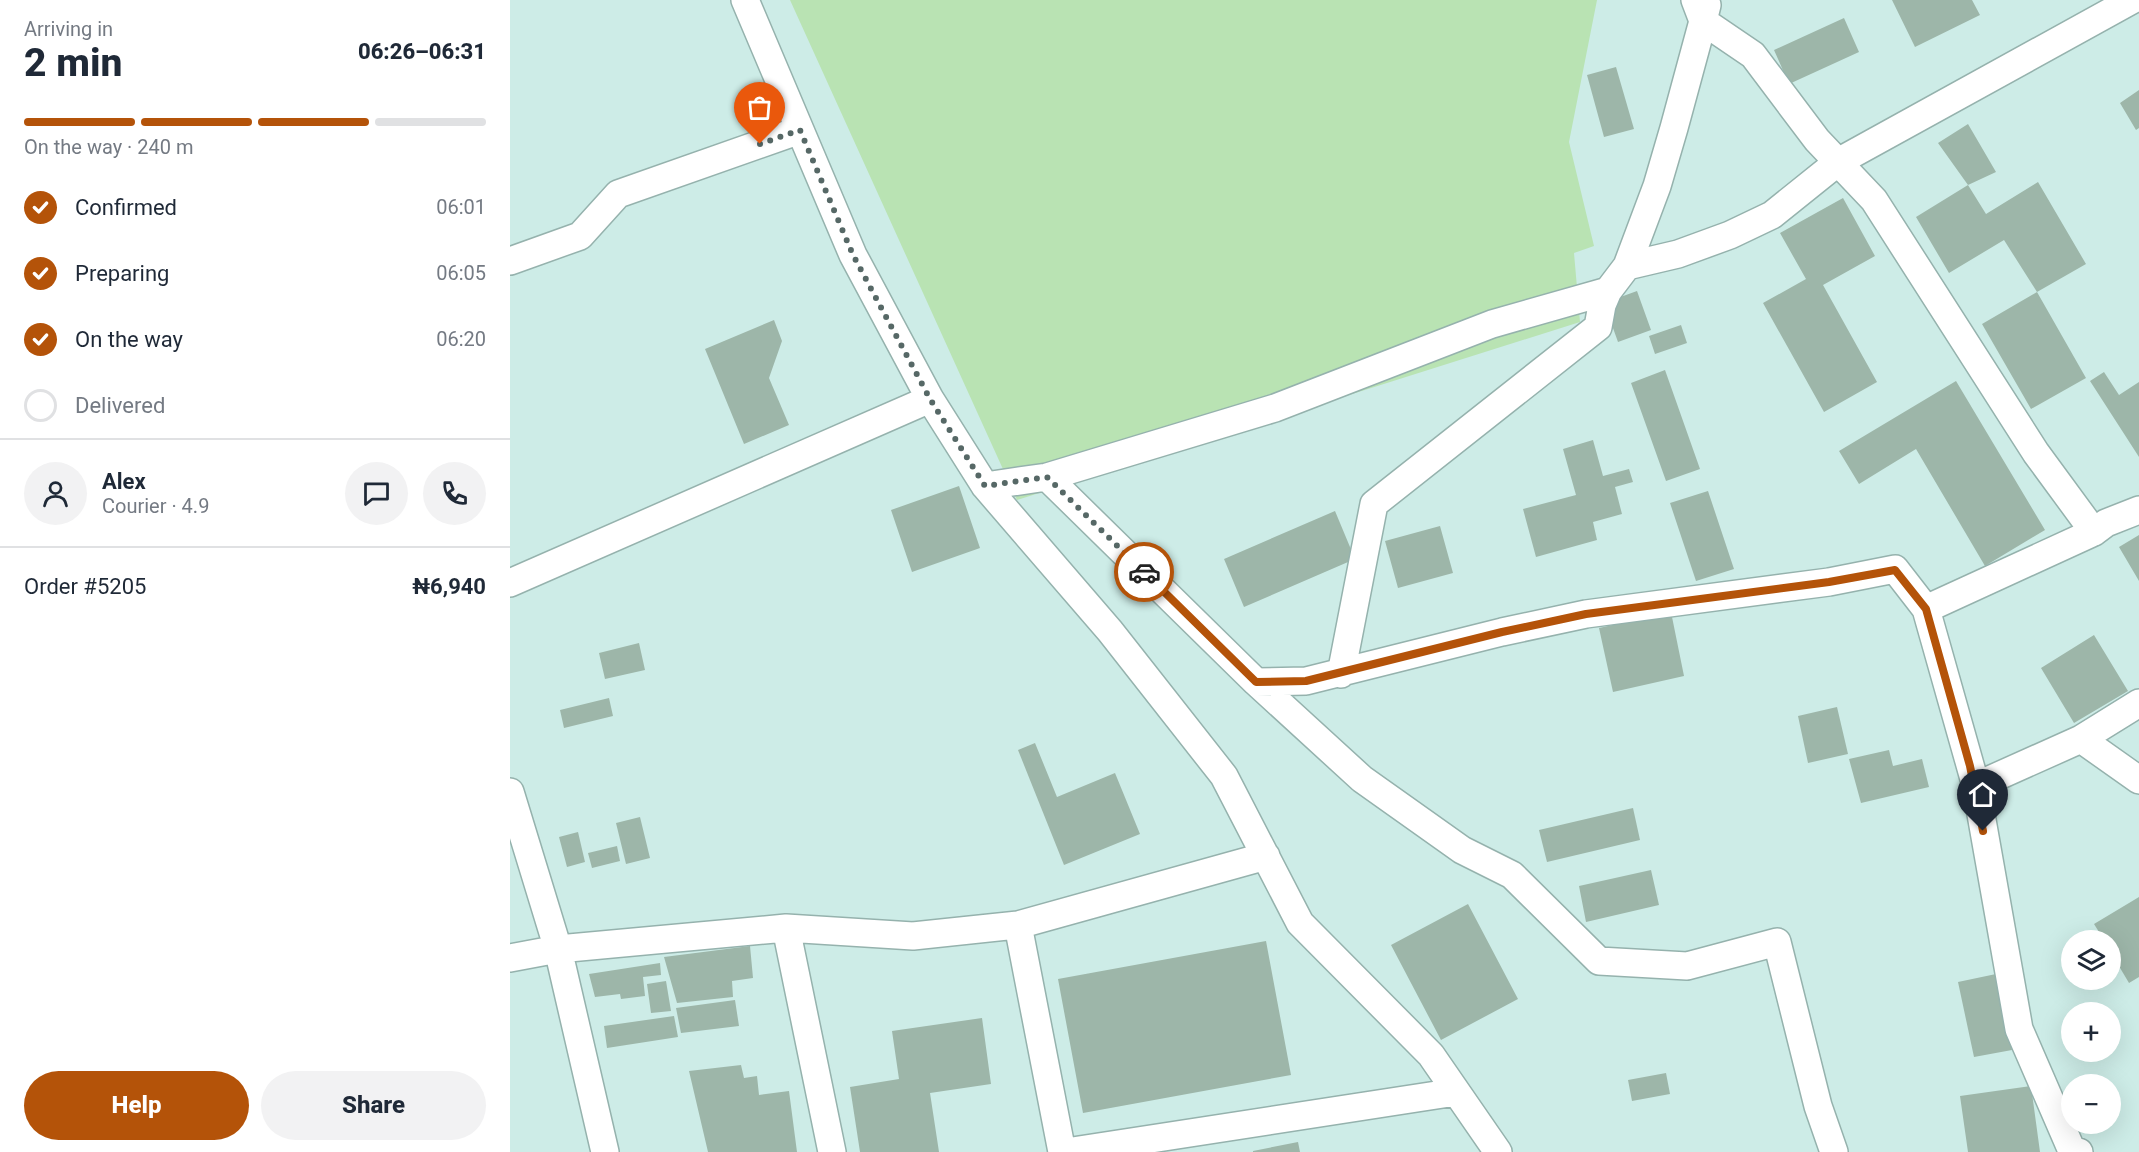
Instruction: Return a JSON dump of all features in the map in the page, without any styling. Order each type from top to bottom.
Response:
[{"type":"street","points":[[745,0],[853,255],[930,399],[985,486],[1110,631],[1224,776],[1300,923],[1431,1055],[1498,1152]]},
{"type":"street","points":[[1627,266],[1677,254],[1730,235],[1772,215],[1838,162],[2132,0]]},
{"type":"street","points":[[1341,674],[1374,504],[1598,327],[1608,291],[1627,266],[1656,186],[1702,7],[1753,55],[1816,140],[1874,200],[2036,453],[2094,532]]},
{"type":"street","points":[[510,261],[580,236],[618,194],[800,130]]},
{"type":"street","points":[[985,486],[1047,477],[1275,408],[1492,324],[1608,291]]},
{"type":"street","points":[[510,583],[930,399]]},
{"type":"street","points":[[1047,477],[1256,682],[1362,779],[1462,850],[1512,875],[1599,961],[1687,966],[1778,942],[1818,1106],[1834,1152]]},
{"type":"street","points":[[1926,609],[2094,532],[2106,523],[2139,510]]},
{"type":"street","points":[[1256,682],[1306,681],[1341,674],[1502,632],[1586,614],[1829,582],[1895,570],[1926,609],[1976,786],[2019,1029],[2072,1151],[2079,1152]]},
{"type":"street","points":[[1976,786],[2081,740],[2139,704]]},
{"type":"street","points":[[2081,740],[2139,780]]},
{"type":"street","points":[[510,792],[558,950],[605,1152]]},
{"type":"street","points":[[510,958],[558,950],[786,927],[913,936],[1018,925],[1266,856]]},
{"type":"street","points":[[1018,925],[1064,1152],[1456,1092]]},
{"type":"street","points":[[786,927],[832,1152]]},
{"type":"green space","points":[[790,0],[1597,0],[1569,142],[1594,246],[1574,253],[1580,322],[1017,500]]},
{"type":"building","points":[[1892,0],[1972,0],[1980,15],[1915,47]]},
{"type":"building","points":[[1844,18],[1859,52],[1789,84],[1774,50]]},
{"type":"building","points":[[1616,67],[1634,129],[1604,137],[1587,75]]},
{"type":"building","points":[[2139,90],[2139,128],[2136,130],[2120,103]]},
{"type":"building","points":[[1968,124],[1996,172],[1968,185],[1938,143]]},
{"type":"building","points":[[2038,182],[2086,264],[2037,292],[2004,240],[1949,273],[1916,217],[1968,185],[1986,214]]},
{"type":"building","points":[[1843,198],[1875,256],[1823,285],[1877,382],[1824,412],[1763,303],[1806,279],[1780,233]]},
{"type":"building","points":[[1637,291],[1651,330],[1618,342],[1604,303]]},
{"type":"building","points":[[2037,292],[2086,378],[2031,409],[1982,324]]},
{"type":"building","points":[[774,320],[782,341],[769,378],[789,425],[744,444],[705,349]]},
{"type":"building","points":[[1681,325],[1687,343],[1655,354],[1649,336]]},
{"type":"building","points":[[1665,370],[1700,469],[1666,481],[1631,383]]},
{"type":"building","points":[[2104,372],[2119,395],[2139,382],[2139,457],[2090,381]]},
{"type":"building","points":[[1956,381],[2045,530],[1985,566],[1916,449],[1859,484],[1839,451]]},
{"type":"building","points":[[1593,440],[1603,476],[1629,469],[1633,482],[1615,487],[1622,514],[1593,522],[1597,540],[1536,557],[1523,509],[1576,495],[1563,449]]},
{"type":"building","points":[[959,486],[980,548],[912,572],[891,510]]},
{"type":"building","points":[[1708,491],[1734,569],[1696,581],[1670,503]]},
{"type":"building","points":[[1335,511],[1355,559],[1244,607],[1224,559]]},
{"type":"building","points":[[1440,526],[1453,573],[1398,588],[1385,541]]},
{"type":"building","points":[[2139,535],[2139,581],[2119,547]]},
{"type":"building","points":[[1671,612],[1684,676],[1613,692],[1599,628]]},
{"type":"building","points":[[2094,635],[2128,691],[2074,723],[2041,668]]},
{"type":"building","points":[[639,643],[645,670],[605,679],[599,653]]},
{"type":"building","points":[[609,698],[613,716],[564,728],[560,710]]},
{"type":"building","points":[[1837,707],[1848,754],[1808,763],[1798,716]]},
{"type":"building","points":[[1035,743],[1057,797],[1115,773],[1140,834],[1064,865],[1018,750]]},
{"type":"building","points":[[1889,750],[1893,766],[1922,759],[1929,787],[1861,803],[1849,759]]},
{"type":"building","points":[[1633,808],[1640,840],[1547,862],[1539,830]]},
{"type":"building","points":[[640,817],[650,858],[626,864],[616,823]]},
{"type":"building","points":[[578,832],[585,862],[567,867],[559,837]]},
{"type":"building","points":[[617,846],[620,861],[592,868],[588,853]]},
{"type":"building","points":[[1651,870],[1659,905],[1586,922],[1579,886]]},
{"type":"building","points":[[2139,897],[2139,977],[2129,983],[2121,970],[2121,930],[2098,930],[2094,924]]},
{"type":"building","points":[[1468,904],[1518,999],[1441,1040],[1391,945]]},
{"type":"building","points":[[1266,941],[1291,1075],[1083,1113],[1058,979]]},
{"type":"building","points":[[750,946],[753,978],[732,981],[733,997],[677,1003],[664,957]]},
{"type":"building","points":[[660,963],[661,975],[643,977],[645,996],[621,999],[620,994],[595,997],[589,974]]},
{"type":"building","points":[[1996,974],[2012,1050],[1974,1057],[1958,982]]},
{"type":"building","points":[[666,981],[671,1011],[651,1013],[647,984]]},
{"type":"building","points":[[735,1000],[739,1026],[681,1033],[676,1008]]},
{"type":"building","points":[[674,1016],[678,1037],[607,1048],[604,1026]]},
{"type":"building","points":[[982,1018],[991,1084],[930,1093],[939,1152],[860,1152],[850,1087],[899,1079],[892,1031]]},
{"type":"building","points":[[741,1065],[744,1078],[757,1076],[759,1095],[789,1091],[797,1152],[708,1152],[689,1071]]},
{"type":"building","points":[[1666,1073],[1670,1094],[1632,1101],[1628,1080]]},
{"type":"building","points":[[2031,1086],[2040,1152],[1968,1152],[1960,1096]]},
{"type":"building","points":[[1298,1142],[1300,1152],[1253,1152],[1253,1151]]},
{"type":"way so far","points":[[760,144],[800,130],[853,255],[930,399],[985,486],[1047,477],[1144,572]]},
{"type":"route","points":[[1144,572],[1256,682],[1306,681],[1341,674],[1502,632],[1586,614],[1829,582],[1895,570],[1926,609],[1976,786],[1983,831]]}]
